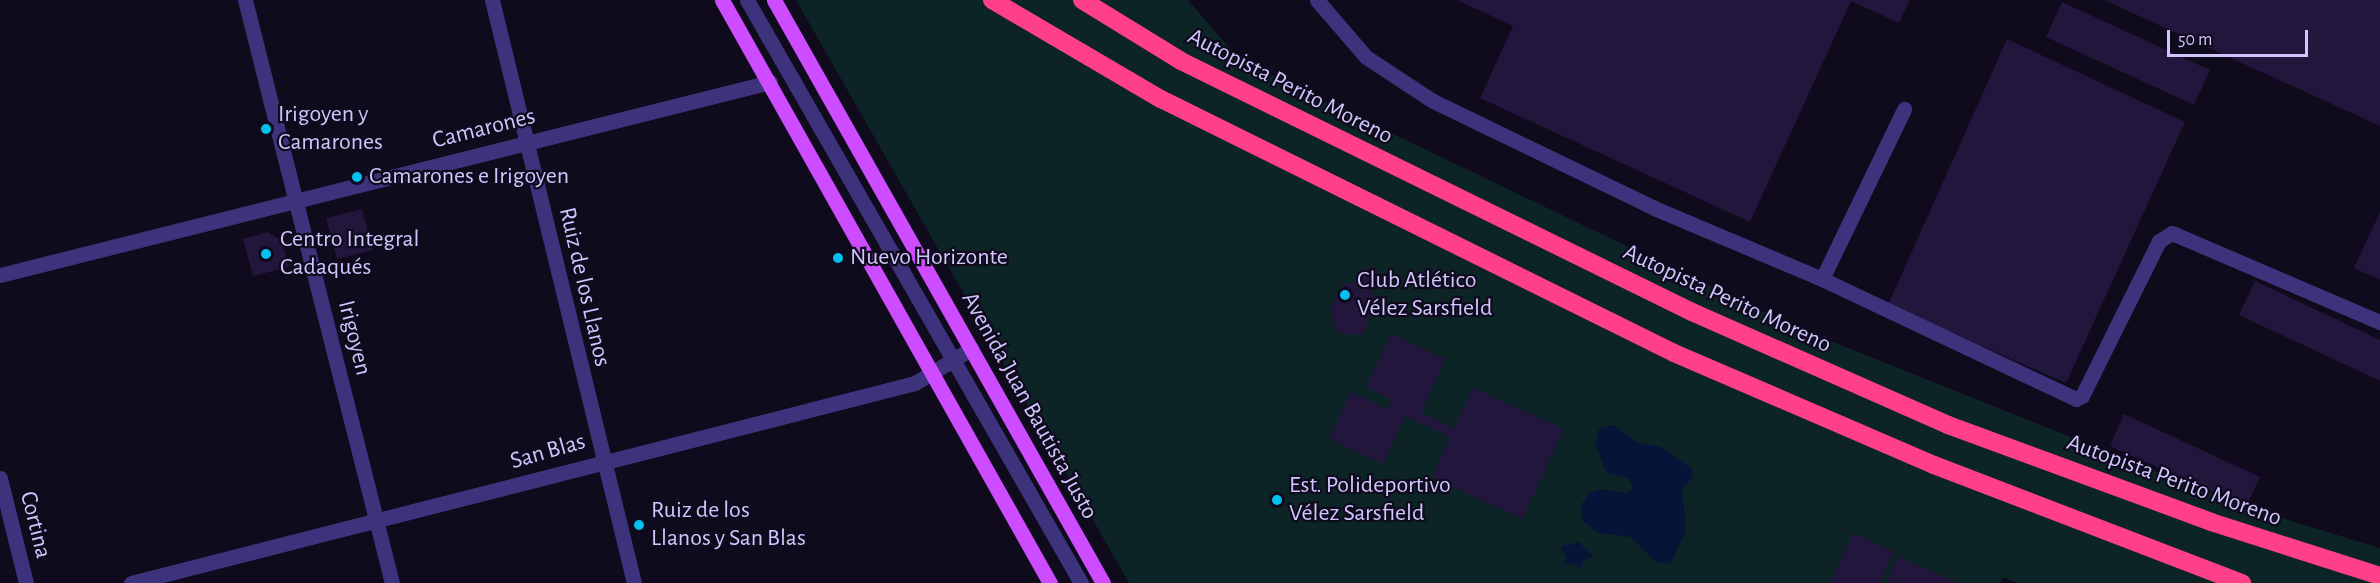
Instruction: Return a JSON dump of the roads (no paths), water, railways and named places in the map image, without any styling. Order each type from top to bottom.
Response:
[{"type":"highway","points":[[992,0],[1161,99],[1674,353],[1934,465],[2242,583]]},
{"type":"highway","name":"Autopista Perito Moreno","points":[[1082,0],[1182,61],[1692,312],[1948,425],[2211,522],[2380,576]]},
{"type":"main road","points":[[722,0],[1050,583]]},
{"type":"main road","name":"Avenida Juan Bautista Justo","points":[[774,0],[1103,583]]},
{"type":"street","name":"Irigoyen","points":[[245,0],[392,583]]},
{"type":"street","name":"Ruiz de los Llanos","points":[[492,0],[602,460],[634,583]]},
{"type":"street","points":[[747,0],[1081,583]]},
{"type":"street","points":[[1317,0],[1366,57],[1432,101],[1654,208],[1822,279],[2076,399],[2082,396],[2159,241],[2172,233],[2380,322]]},
{"type":"street","name":"Camarones","points":[[0,275],[526,141],[770,82]]},
{"type":"street","points":[[1822,279],[1904,108]]},
{"type":"street","name":"San Blas","points":[[131,583],[377,523],[602,460],[915,383],[971,350]]},
{"type":"street","name":"Cortina","points":[[0,478],[26,583]]},
{"type":"water","points":[[1614,425],[1636,442],[1661,447],[1693,469],[1692,478],[1682,489],[1686,531],[1670,564],[1657,563],[1630,537],[1598,533],[1583,521],[1581,505],[1589,493],[1600,489],[1627,493],[1633,488],[1628,478],[1606,472],[1595,443],[1599,429]]},
{"type":"water","points":[[1579,542],[1593,556],[1583,561],[1580,569],[1572,563],[1564,565],[1566,557],[1560,547]]},
{"type":"place","name":"Irigoyen y Camarones","points":[[266,129]]},
{"type":"place","name":"Camarones e Irigoyen","points":[[357,177]]},
{"type":"place","name":"Centro Integral Cadaqués","points":[[266,254]]},
{"type":"place","name":"Nuevo Horizonte","points":[[838,258]]},
{"type":"place","name":"Club Atlético Vélez Sarsfield","points":[[1345,295]]},
{"type":"place","name":"Est. Polideportivo Vélez Sarsfield","points":[[1277,500]]},
{"type":"place","name":"Ruiz de los Llanos y San Blas","points":[[639,525]]}]
